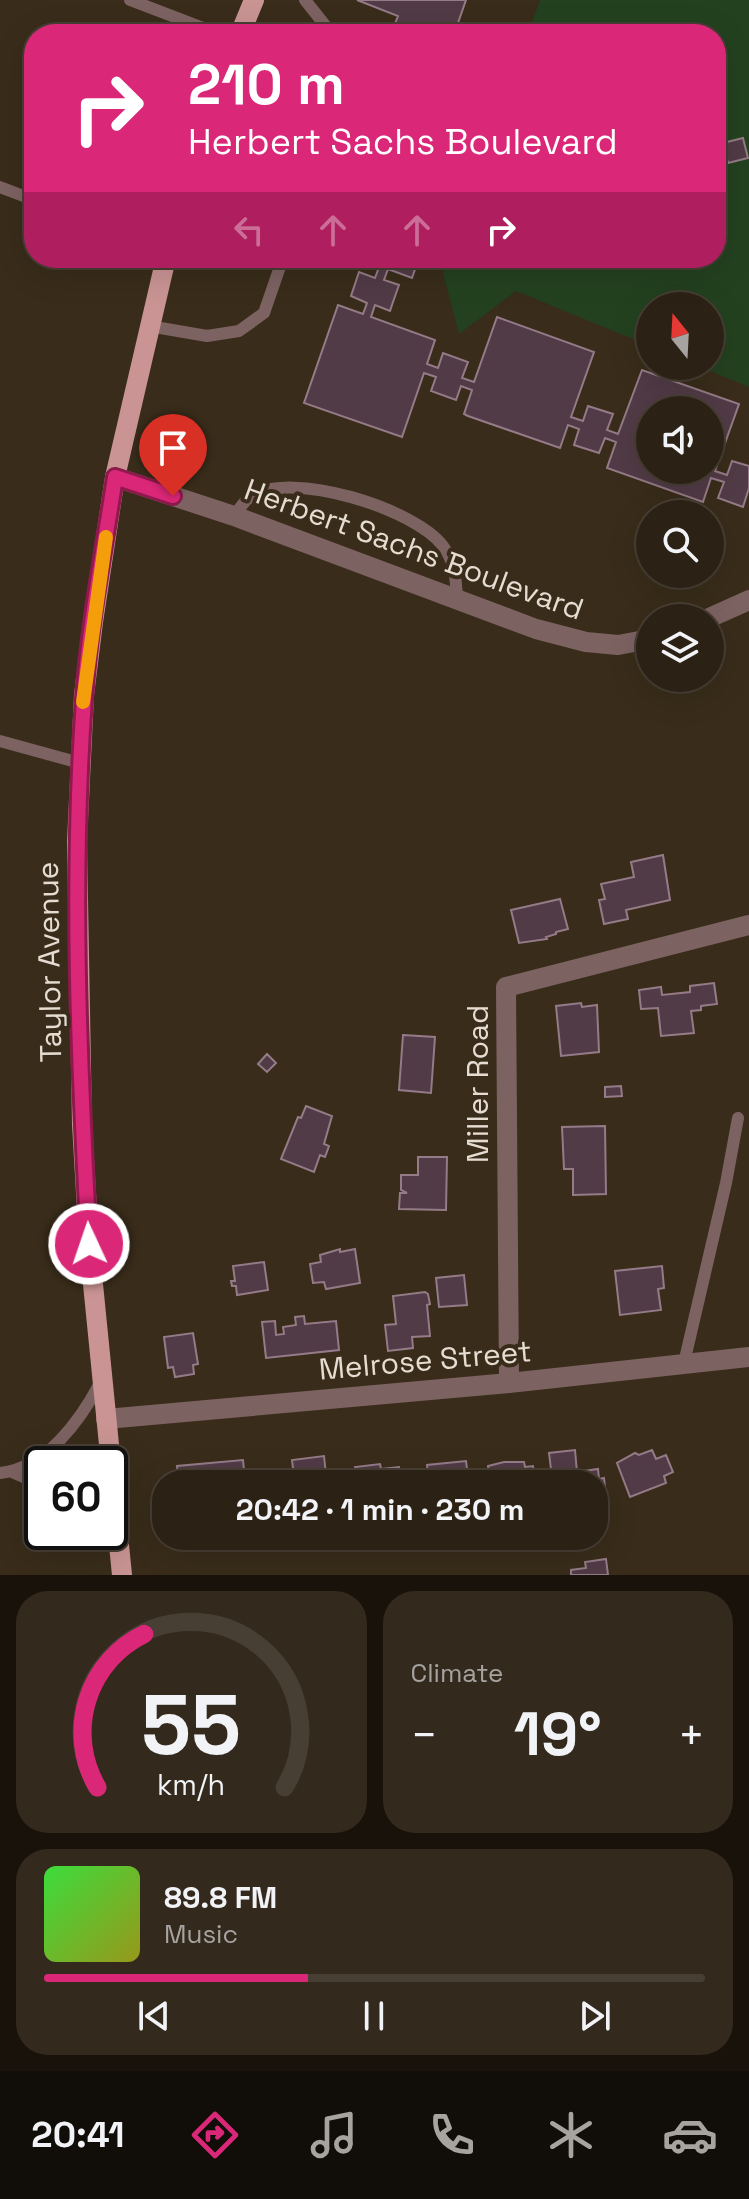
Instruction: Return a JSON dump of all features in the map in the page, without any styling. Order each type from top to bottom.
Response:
[{"type":"main road","points":[[244,24],[254,0]]},
{"type":"main road","name":"Taylor Avenue","points":[[109,1446],[89,1244],[82,1124],[77,921],[80,763],[84,695],[115,477],[164,268]]},
{"type":"main road","name":"Taylor Avenue","points":[[119,1550],[122,1575]]},
{"type":"street","name":"Herbert Sachs Boulevard","points":[[115,477],[234,516],[536,629],[586,642],[618,645],[636,642]]},
{"type":"street","points":[[724,611],[749,600]]},
{"type":"street","name":"Miller Road","points":[[509,1383],[506,987],[749,925]]},
{"type":"street","name":"Melrose Street","points":[[106,1419],[509,1383],[749,1357]]},
{"type":"lane","points":[[130,0],[193,24]]},
{"type":"lane","points":[[305,0],[324,24]]},
{"type":"lane","points":[[0,187],[24,196]]},
{"type":"lane","points":[[149,326],[207,336],[239,331],[264,313],[280,268]]},
{"type":"lane","points":[[234,516],[249,497],[273,489],[300,488],[345,496],[403,516],[442,544],[456,573],[457,599]]},
{"type":"lane","points":[[0,741],[80,763]]},
{"type":"lane","points":[[684,1363],[738,1118]]},
{"type":"lane","points":[[6,1473],[49,1449],[74,1425],[102,1380]]},
{"type":"green space","points":[[540,0],[749,0],[749,387],[724,377],[724,292],[636,292],[636,340],[516,291],[459,334],[443,273],[445,268],[726,268],[726,24],[532,24]]},
{"type":"building","points":[[357,0],[466,0],[458,23],[461,24],[395,24],[398,16]]},
{"type":"building","points":[[743,138],[748,158],[728,163],[726,142]]},
{"type":"building","points":[[379,268],[416,268],[412,278],[388,269],[384,280],[399,285],[390,311],[375,305],[371,317],[435,340],[427,364],[438,368],[443,353],[468,362],[462,378],[474,382],[497,317],[594,352],[571,417],[583,421],[588,406],[613,414],[607,430],[618,434],[638,380],[671,380],[716,396],[636,396],[636,478],[607,468],[616,442],[605,438],[599,453],[574,445],[579,429],[568,425],[560,448],[468,416],[464,414],[472,390],[461,386],[456,400],[431,391],[436,377],[424,373],[402,437],[304,403],[338,305],[363,314],[367,303],[351,296],[359,272],[375,278]]},
{"type":"building","points":[[724,399],[739,404],[724,446]]},
{"type":"building","points":[[732,461],[749,466],[749,488],[743,507],[718,498],[724,484],[724,474],[727,475]]},
{"type":"building","points":[[652,484],[709,484],[704,500]]},
{"type":"building","points":[[663,855],[670,900],[626,910],[628,919],[604,924],[599,900],[605,899],[601,884],[634,877],[631,862]]},
{"type":"building","points":[[560,899],[568,929],[556,932],[547,939],[519,943],[511,910]]},
{"type":"building","points":[[714,983],[717,1004],[691,1011],[694,1033],[661,1036],[658,1008],[641,1009],[639,990],[661,987],[662,995],[690,992],[690,986]]},
{"type":"building","points":[[581,1003],[582,1007],[597,1005],[599,1052],[561,1056],[556,1006]]},
{"type":"building","points":[[403,1035],[435,1037],[431,1093],[399,1090]]},
{"type":"building","points":[[267,1054],[276,1063],[267,1072],[258,1064]]},
{"type":"building","points":[[621,1086],[622,1096],[605,1097],[605,1087]]},
{"type":"building","points":[[306,1106],[332,1116],[324,1144],[329,1146],[325,1157],[320,1155],[314,1172],[281,1159],[298,1117],[301,1118]]},
{"type":"building","points":[[605,1126],[606,1194],[573,1195],[573,1169],[564,1169],[562,1127]]},
{"type":"building","points":[[418,1157],[447,1157],[446,1210],[399,1209],[400,1193],[407,1193],[401,1190],[401,1175],[418,1175]]},
{"type":"building","points":[[340,1249],[340,1252],[355,1249],[360,1283],[326,1289],[324,1282],[313,1283],[310,1264],[321,1262],[320,1255]]},
{"type":"building","points":[[264,1262],[268,1290],[237,1295],[236,1286],[232,1286],[231,1281],[235,1281],[233,1266]]},
{"type":"building","points":[[662,1266],[664,1288],[658,1289],[661,1310],[620,1315],[615,1271]]},
{"type":"building","points":[[464,1275],[467,1305],[439,1307],[436,1278]]},
{"type":"building","points":[[425,1292],[430,1304],[427,1305],[430,1336],[412,1337],[413,1348],[388,1351],[385,1325],[396,1324],[393,1296]]},
{"type":"building","points":[[304,1316],[305,1324],[336,1321],[339,1350],[266,1358],[262,1322],[275,1321],[276,1335],[284,1334],[283,1327],[296,1325],[295,1317]]},
{"type":"building","points":[[193,1333],[198,1364],[193,1365],[194,1374],[175,1377],[173,1367],[168,1368],[164,1337]]},
{"type":"building","points":[[575,1450],[577,1470],[551,1470],[549,1453]]},
{"type":"building","points":[[652,1450],[656,1459],[666,1455],[673,1472],[664,1476],[666,1483],[630,1497],[617,1463],[635,1453],[639,1455]]},
{"type":"building","points":[[324,1456],[326,1470],[293,1470],[292,1460]]},
{"type":"building","points":[[243,1460],[244,1470],[177,1470],[177,1466]]},
{"type":"building","points":[[466,1461],[467,1470],[428,1470],[427,1465]]},
{"type":"building","points":[[524,1462],[525,1467],[533,1466],[533,1470],[488,1470],[488,1466]]},
{"type":"building","points":[[380,1464],[381,1469],[399,1467],[399,1470],[355,1470],[355,1467]]},
{"type":"building","points":[[606,1559],[608,1575],[571,1575],[571,1570],[586,1568],[585,1562]]},
{"type":"slow traffic","points":[[83,702],[106,537]]},
{"type":"route","points":[[89,1244],[82,1124],[77,921],[77,842],[84,695],[115,477],[173,496]]}]
